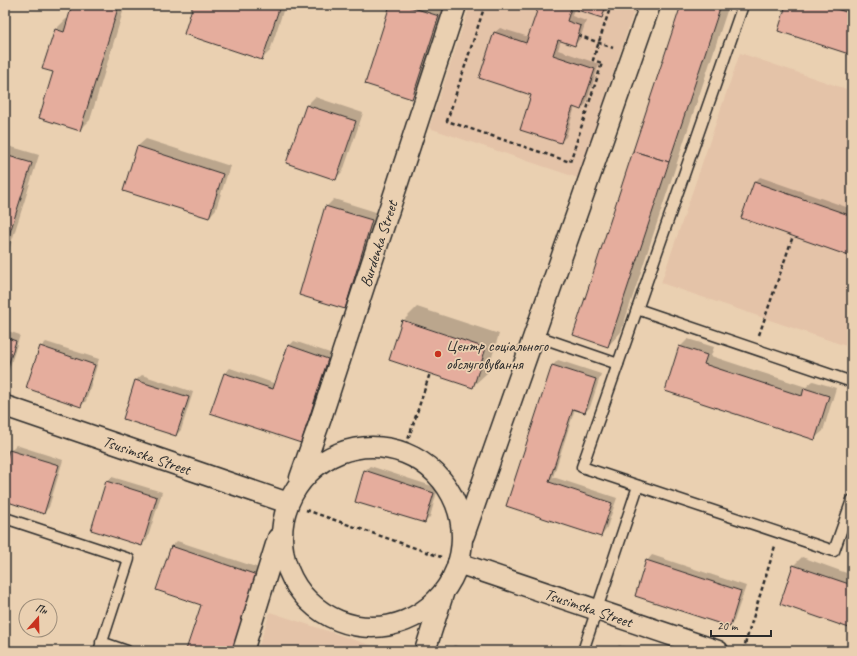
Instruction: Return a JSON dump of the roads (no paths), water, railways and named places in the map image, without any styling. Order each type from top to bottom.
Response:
[{"type":"street","name":"Burdenka Street","points":[[299,482],[456,5]]},
{"type":"street","points":[[424,651],[445,590],[458,563],[462,540],[650,5]]},
{"type":"street","name":"Tsusimska Street","points":[[5,406],[288,503]]},
{"type":"street","points":[[243,651],[288,503],[299,482],[311,468],[322,460],[345,450],[357,447],[382,447],[404,452],[420,460],[444,482],[456,503],[461,520],[462,540]]},
{"type":"street","points":[[281,529],[282,552],[285,563],[297,588],[319,611],[336,620],[353,626],[381,627],[412,618],[430,606],[445,590]]},
{"type":"street","name":"Tsusimska Street","points":[[458,563],[718,651]]},
{"type":"lane","points":[[743,5],[582,467],[834,550],[852,500]]},
{"type":"lane","points":[[637,309],[852,382]]},
{"type":"lane","points":[[534,335],[618,364]]},
{"type":"lane","points":[[583,651],[638,486]]},
{"type":"lane","points":[[5,518],[129,559],[100,647],[127,651]]},
{"type":"place","name":"Центр соціального обслуговування","points":[[438,354]]}]
